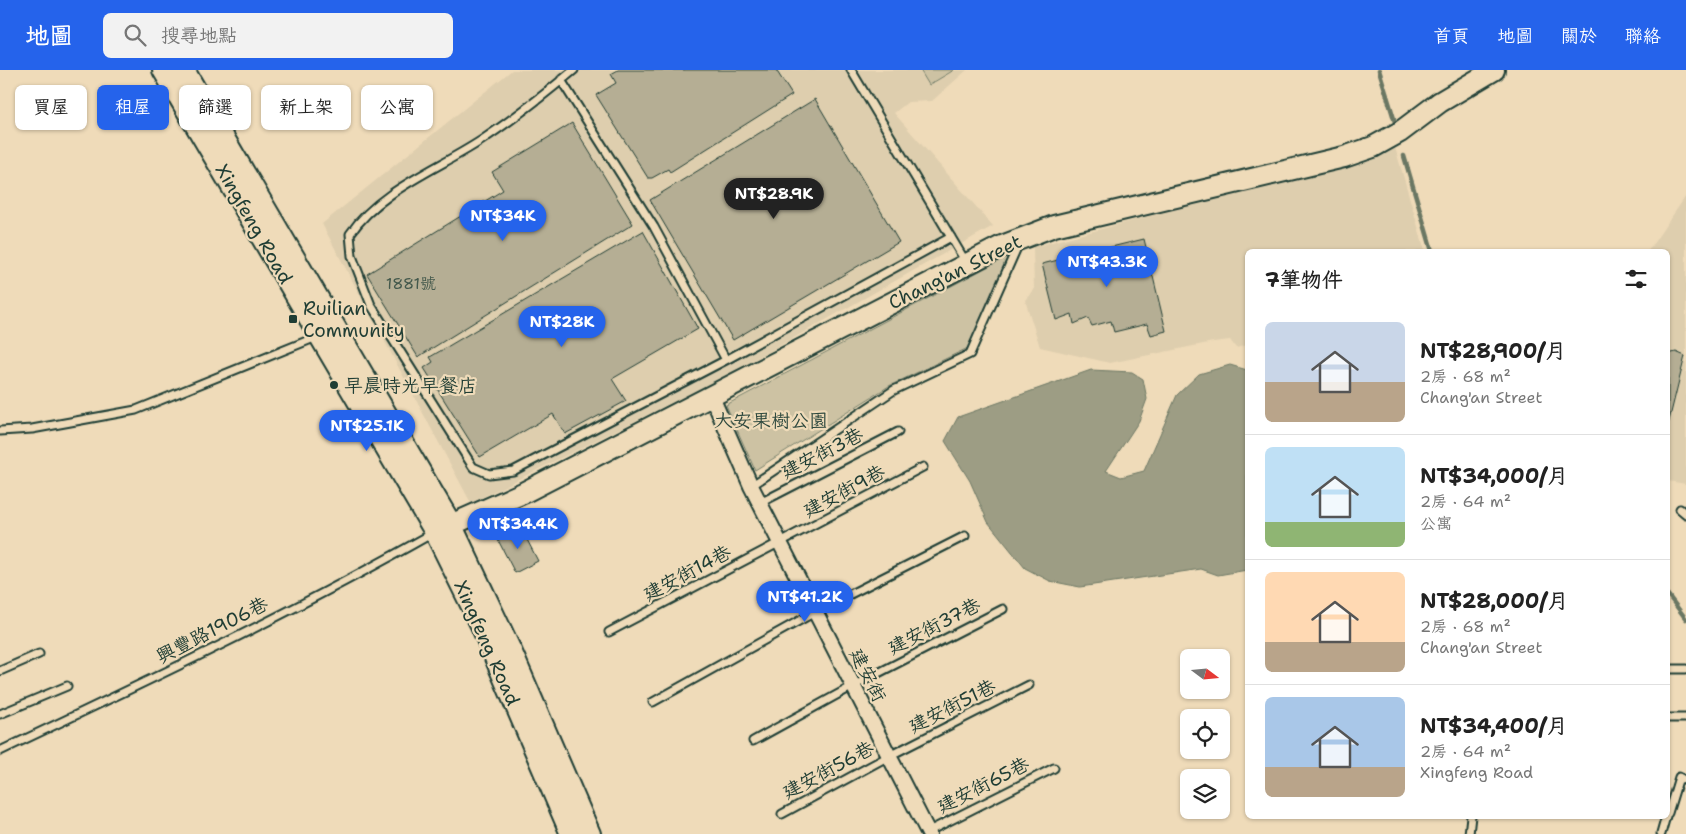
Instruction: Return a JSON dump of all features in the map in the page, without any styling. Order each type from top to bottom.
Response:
[{"type":"main road","name":"Xingfeng Road","points":[[163,70],[320,336],[443,528],[481,625],[571,834]]},
{"type":"main road","name":"Xingfeng Road","points":[[184,70],[512,653],[590,834]]},
{"type":"main road","name":"Chang'an Street","points":[[443,528],[523,493],[712,397],[816,340],[1021,239],[1054,226],[1344,157],[1373,147],[1400,132],[1440,102],[1494,70]]},
{"type":"street","name":"建安街","points":[[712,397],[751,486],[889,756],[926,833]]},
{"type":"lane","points":[[574,70],[483,139],[385,199],[360,220],[350,234],[352,256],[371,305],[473,467],[489,474],[513,471],[726,360],[951,237]]},
{"type":"lane","points":[[851,70],[967,264]]},
{"type":"lane","points":[[562,80],[654,227],[726,360]]},
{"type":"lane","points":[[751,486],[894,390],[970,354],[1021,239]]},
{"type":"lane","points":[[0,431],[32,429],[136,410],[320,336]]},
{"type":"lane","name":"建安街3巷","points":[[760,503],[898,432]]},
{"type":"lane","name":"建安街9巷","points":[[780,542],[923,467]]},
{"type":"lane","name":"興豐路1906巷","points":[[0,751],[214,648],[377,565],[443,528]]},
{"type":"lane","points":[[652,702],[815,612],[965,536]]},
{"type":"lane","name":"建安街14巷","points":[[609,632],[780,542]]},
{"type":"lane","name":"建安街37巷","points":[[753,741],[853,686],[1003,609]]},
{"type":"lane","points":[[0,671],[39,654]]},
{"type":"lane","points":[[1670,669],[1686,669]]},
{"type":"lane","name":"建安街51巷","points":[[889,756],[1029,685]]},
{"type":"lane","points":[[0,714],[67,686]]},
{"type":"lane","points":[[1670,718],[1686,718]]},
{"type":"lane","name":"建安街56巷","points":[[782,814],[889,756]]},
{"type":"lane","name":"建安街65巷","points":[[926,833],[1054,768]]},
{"type":"lane","points":[[1670,806],[1679,777],[1686,781]]},
{"type":"lane","points":[[1468,834],[1470,819]]},
{"type":"lane","points":[[1660,834],[1665,819]]},
{"type":"shaded area","points":[[512,70],[967,70],[932,101],[908,102],[894,113],[993,226],[731,373],[471,503],[322,224]]},
{"type":"shaded area","points":[[1394,144],[1424,249],[1245,249],[1245,346],[1236,348],[1230,340],[1213,342],[1110,363],[1040,347],[1025,300],[1034,290],[1033,247],[1359,161]]},
{"type":"shaded area","points":[[1686,196],[1686,484],[1670,481],[1670,249],[1649,249]]},
{"type":"shaded area","points":[[1230,365],[1245,369],[1245,570],[1218,575],[1201,569],[1080,587],[1050,581],[1025,568],[988,522],[970,481],[945,441],[958,417],[1091,370],[1132,372],[1143,379],[1147,399],[1139,421],[1106,471],[1121,477],[1144,471],[1177,395],[1199,374]]},
{"type":"green space","points":[[920,70],[954,70],[929,85]]},
{"type":"green space","name":"大安果樹公園","points":[[1010,255],[970,347],[889,386],[755,470],[726,405]]},
{"type":"building","points":[[618,70],[776,70],[792,95],[670,172],[668,169],[652,178],[648,178],[596,95],[616,83],[611,74]]},
{"type":"building","points":[[815,99],[899,242],[733,340],[650,200]]},
{"type":"building","points":[[572,123],[633,224],[418,357],[367,274],[503,190],[492,172]]},
{"type":"building","points":[[643,231],[698,329],[612,379],[626,401],[565,434],[553,414],[480,457],[424,368],[433,362],[430,357]]},
{"type":"building","points":[[1144,239],[1166,331],[1151,335],[1147,324],[1114,332],[1111,321],[1092,326],[1088,318],[1074,324],[1072,314],[1056,320],[1042,264]]},
{"type":"building","points":[[1676,352],[1685,356],[1670,417],[1670,354]]},
{"type":"building","points":[[521,528],[538,561],[515,573],[498,540]]},
{"type":"waterway","points":[[1379,70],[1395,122]]},
{"type":"waterway","points":[[1404,156],[1431,249]]},
{"type":"waterway","points":[[1670,598],[1686,619]]},
{"type":"place","name":"Ruilian Community","points":[[293,319]]},
{"type":"place","name":"早晨時光早餐店","points":[[334,385]]}]
